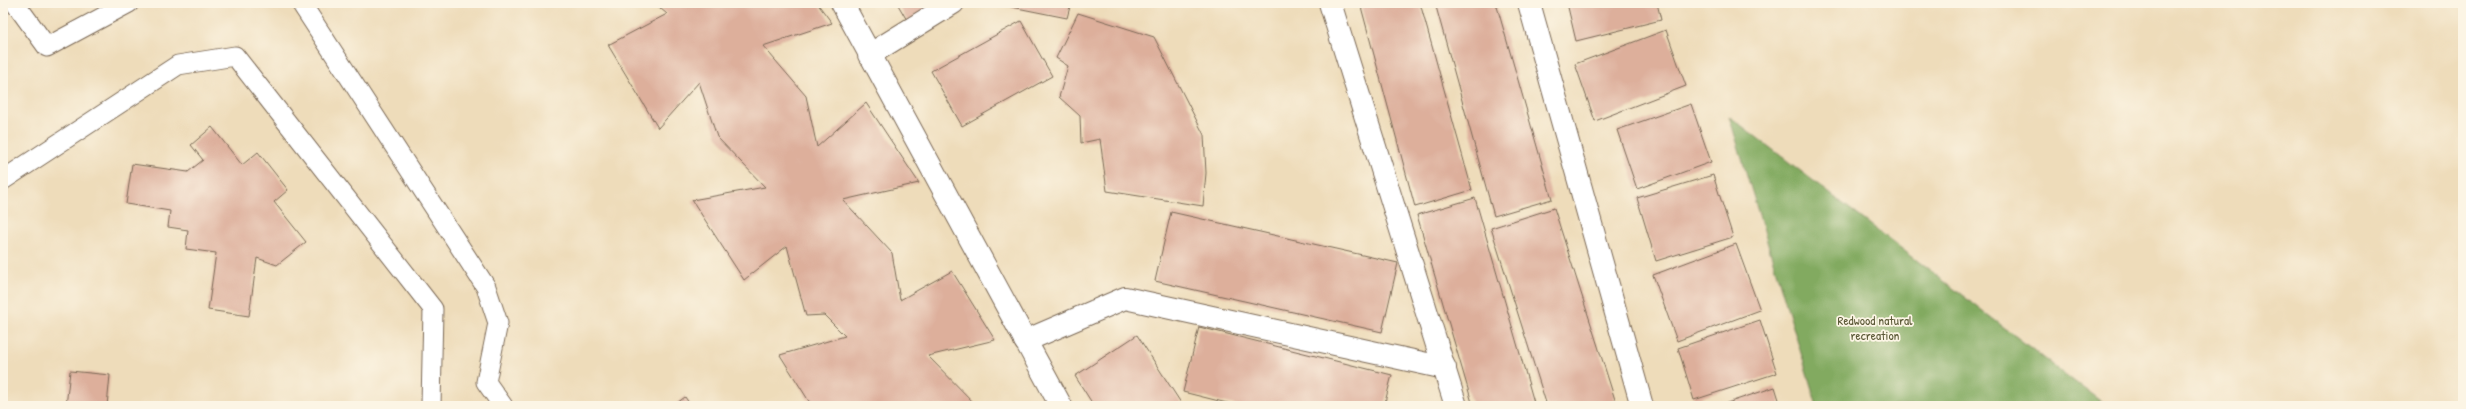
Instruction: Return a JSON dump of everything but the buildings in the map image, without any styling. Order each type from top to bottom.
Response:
[{"type":"street","points":[[842,3],[1061,406]]},
{"type":"street","points":[[869,55],[952,3]]},
{"type":"street","points":[[1330,3],[1456,406]]},
{"type":"street","points":[[1529,3],[1642,406]]},
{"type":"street","points":[[1025,341],[1125,298],[1444,368]]},
{"type":"lane","points":[[15,3],[47,47],[129,3]]},
{"type":"lane","points":[[301,3],[486,287],[498,323],[486,382],[503,406]]},
{"type":"lane","points":[[3,180],[178,65],[235,56],[433,309],[431,406]]},
{"type":"green space","name":"Redwood natural recreation","points":[[1729,116],[2079,385],[2107,406],[1817,406]]}]
